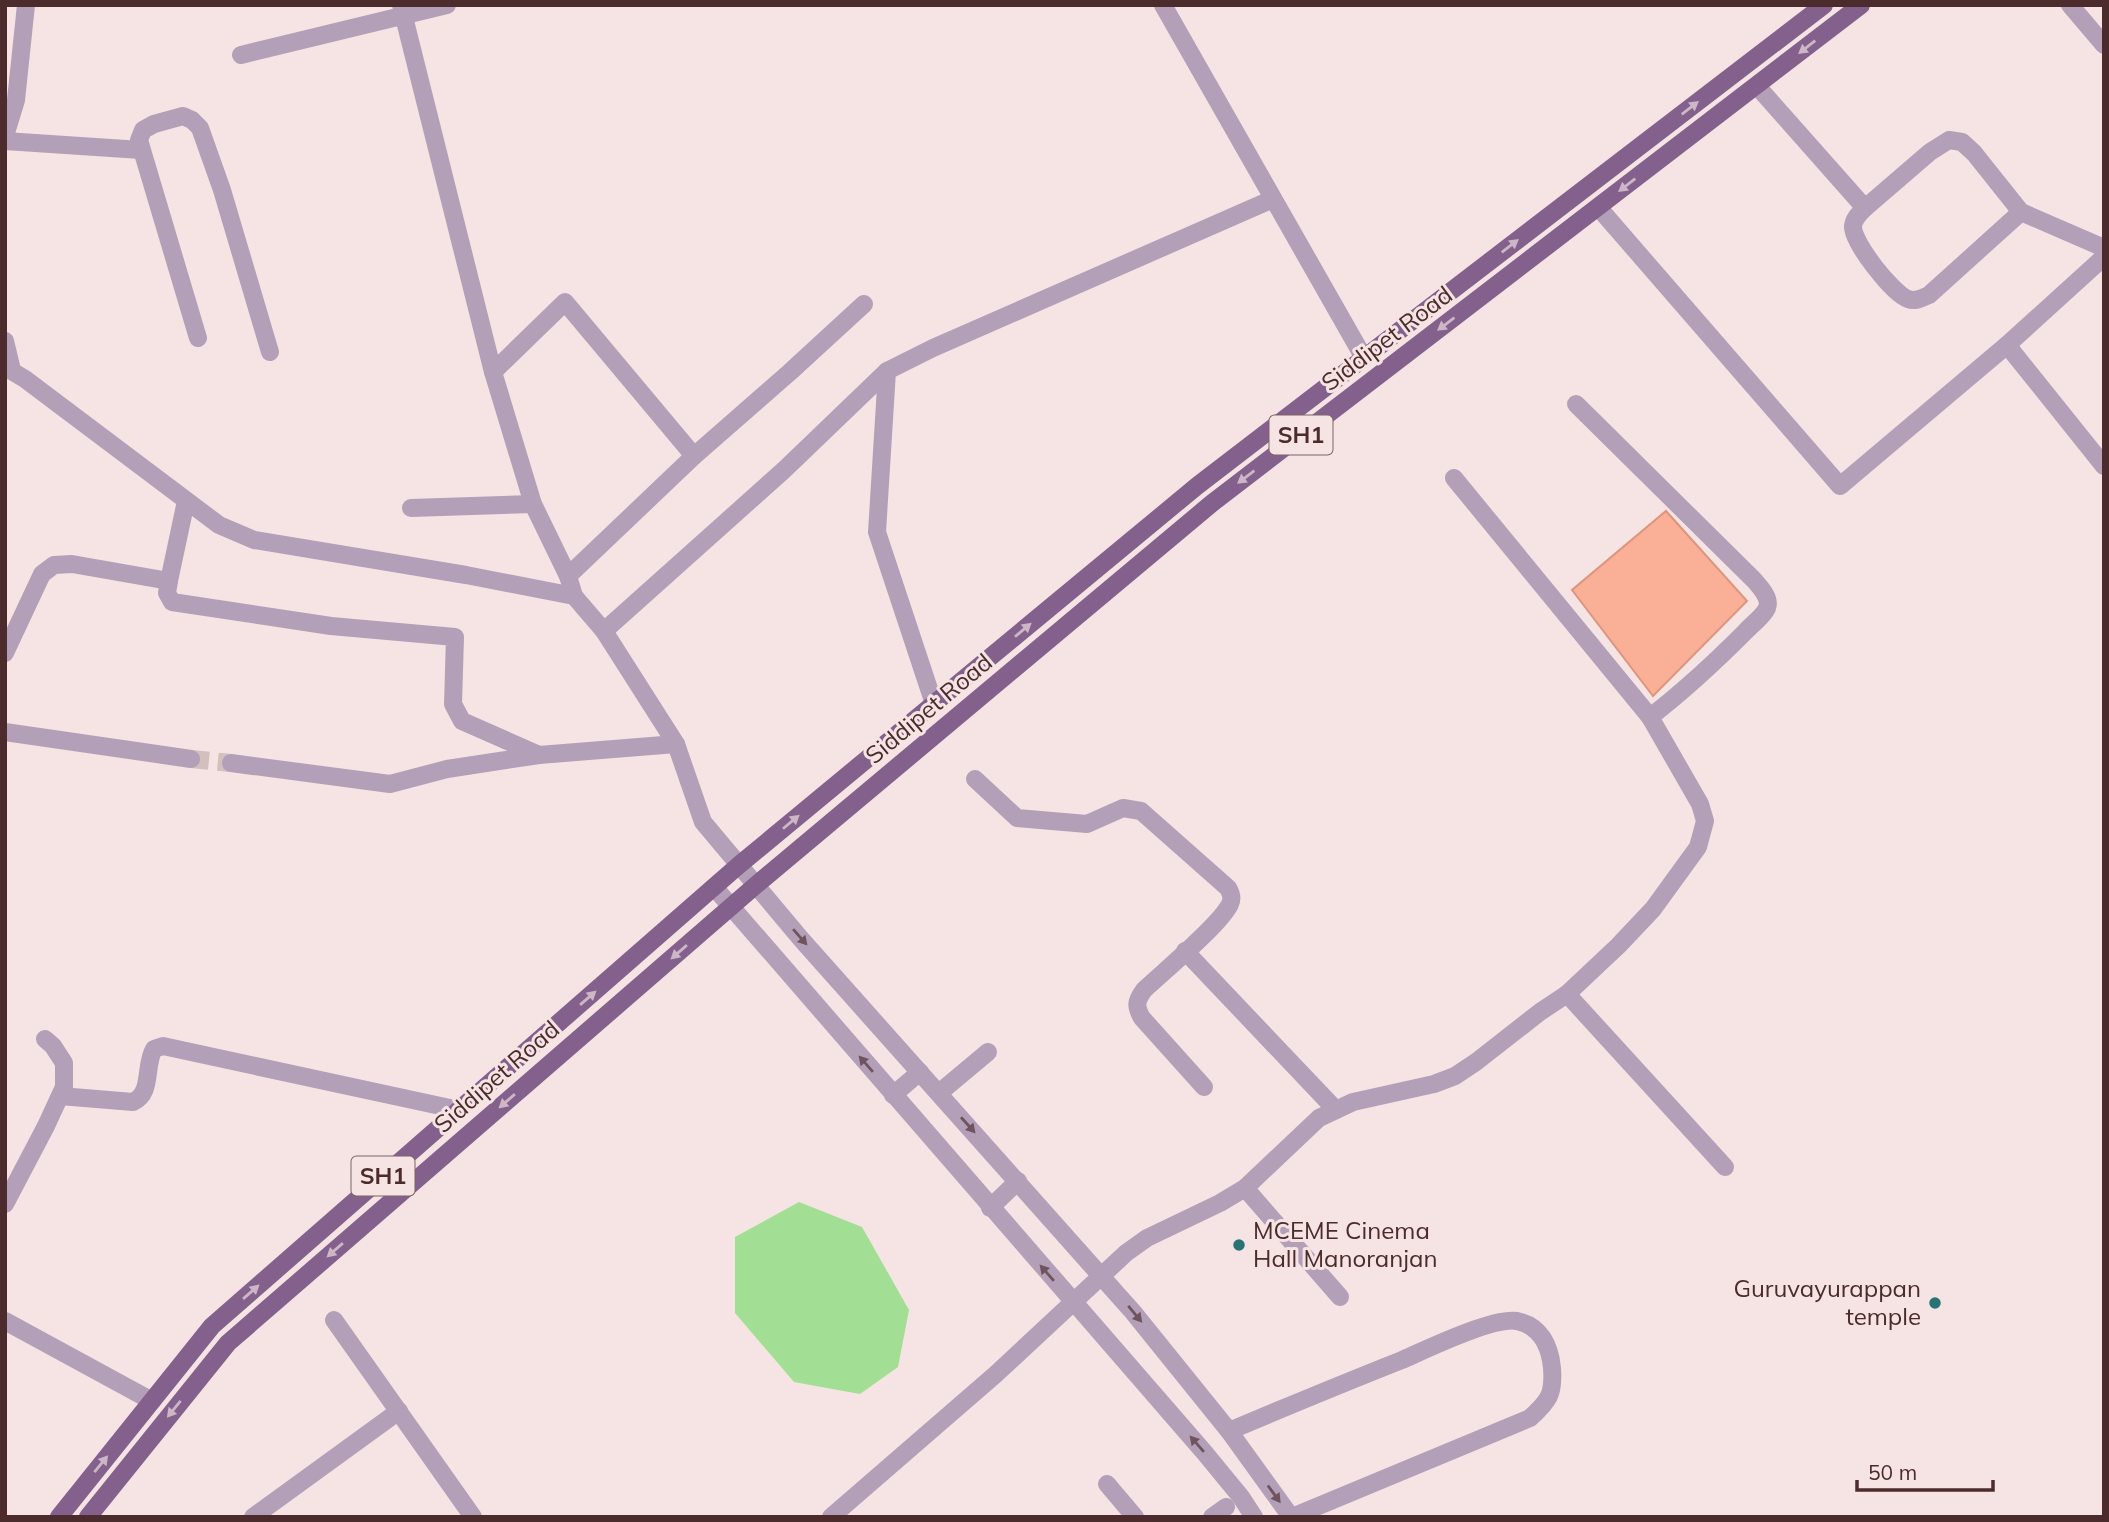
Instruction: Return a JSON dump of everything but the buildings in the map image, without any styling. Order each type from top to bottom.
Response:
[{"type":"main road","name":"Siddipet Road","points":[[59,1517],[212,1326],[739,865],[1197,486],[1824,5]]},
{"type":"main road","name":"Siddipet Road","points":[[88,1517],[228,1343],[756,885],[1211,504],[1861,5]]},
{"type":"street","points":[[26,5],[16,100],[5,138],[141,150]]},
{"type":"street","points":[[241,55],[402,11],[447,5]]},
{"type":"street","points":[[1163,5],[1364,358]]},
{"type":"street","points":[[2070,5],[2104,45]]},
{"type":"street","points":[[402,11],[493,372],[533,504],[568,576],[574,596],[604,631],[676,744],[703,821],[756,885],[1102,1276],[1229,1431],[1291,1517],[1530,1418],[1542,1407],[1553,1388],[1551,1359],[1543,1336],[1527,1324],[1503,1321],[1447,1341],[1229,1431]]},
{"type":"street","points":[[1756,86],[1865,208]]},
{"type":"street","points":[[198,338],[139,140],[143,130],[183,116],[200,128],[222,190],[270,352]]},
{"type":"street","points":[[2021,212],[1929,295],[1918,300],[1900,295],[1868,259],[1855,239],[1853,225],[1865,208],[1930,152],[1949,140],[1962,142],[1974,153],[2021,212],[2104,248]]},
{"type":"street","points":[[604,631],[784,470],[887,372],[933,348],[1273,199]]},
{"type":"street","points":[[1598,207],[1840,486],[2007,345],[2104,257]]},
{"type":"street","points":[[493,372],[565,302],[694,456]]},
{"type":"street","points":[[568,576],[694,456],[864,304]]},
{"type":"street","points":[[5,341],[9,368],[219,525],[254,540],[574,596]]},
{"type":"street","points":[[2007,345],[2104,466]]},
{"type":"street","points":[[887,372],[877,532],[934,704]]},
{"type":"street","points":[[1576,404],[1754,580],[1768,600],[1768,608],[1728,649],[1650,717]]},
{"type":"street","points":[[831,1517],[996,1374],[1126,1253],[1147,1238],[1245,1188],[1320,1118],[1353,1102],[1406,1092],[1455,1076],[1567,994],[1653,909],[1698,847],[1705,821],[1700,804],[1650,717],[1454,478]]},
{"type":"street","points":[[186,501],[167,593],[172,601],[331,626],[455,637],[453,704],[462,721],[539,755]]},
{"type":"street","points":[[411,508],[533,504]]},
{"type":"street","points":[[5,653],[42,574],[54,565],[72,564],[169,581]]},
{"type":"street","points":[[5,733],[191,759]]},
{"type":"street","points":[[231,764],[390,784],[447,769],[539,755],[676,744]]},
{"type":"street","points":[[975,779],[1017,818],[1087,824],[1123,808],[1141,811],[1218,879],[1231,895],[1230,903],[1218,921],[1137,999],[1136,1007],[1142,1018],[1204,1087]]},
{"type":"street","points":[[714,887],[1204,1452],[1254,1517]]},
{"type":"street","points":[[1185,951],[1336,1110]]},
{"type":"street","points":[[1567,994],[1725,1167]]},
{"type":"street","points":[[5,1204],[47,1126],[64,1087],[64,1063],[45,1039]]},
{"type":"street","points":[[60,1096],[133,1102],[140,1099],[145,1093],[149,1057],[154,1049],[163,1046],[459,1110]]},
{"type":"street","points":[[939,1093],[988,1052]]},
{"type":"street","points":[[893,1095],[920,1072]]},
{"type":"street","points":[[990,1208],[1018,1181]]},
{"type":"street","points":[[1245,1188],[1340,1297]]},
{"type":"street","points":[[334,1320],[473,1517]]},
{"type":"street","points":[[5,1321],[152,1401]]},
{"type":"street","points":[[253,1517],[399,1412]]},
{"type":"street","points":[[1107,1484],[1135,1517]]},
{"type":"green space","points":[[799,1202],[862,1227],[909,1310],[898,1367],[860,1394],[794,1382],[735,1313],[735,1237]]},
{"type":"tunnel","points":[[191,759],[231,763]]},
{"type":"place","name":"MCEME Cinema Hall Manoranjan","points":[[1239,1245]]},
{"type":"place","name":"Guruvayurappan temple","points":[[1935,1303]]}]
